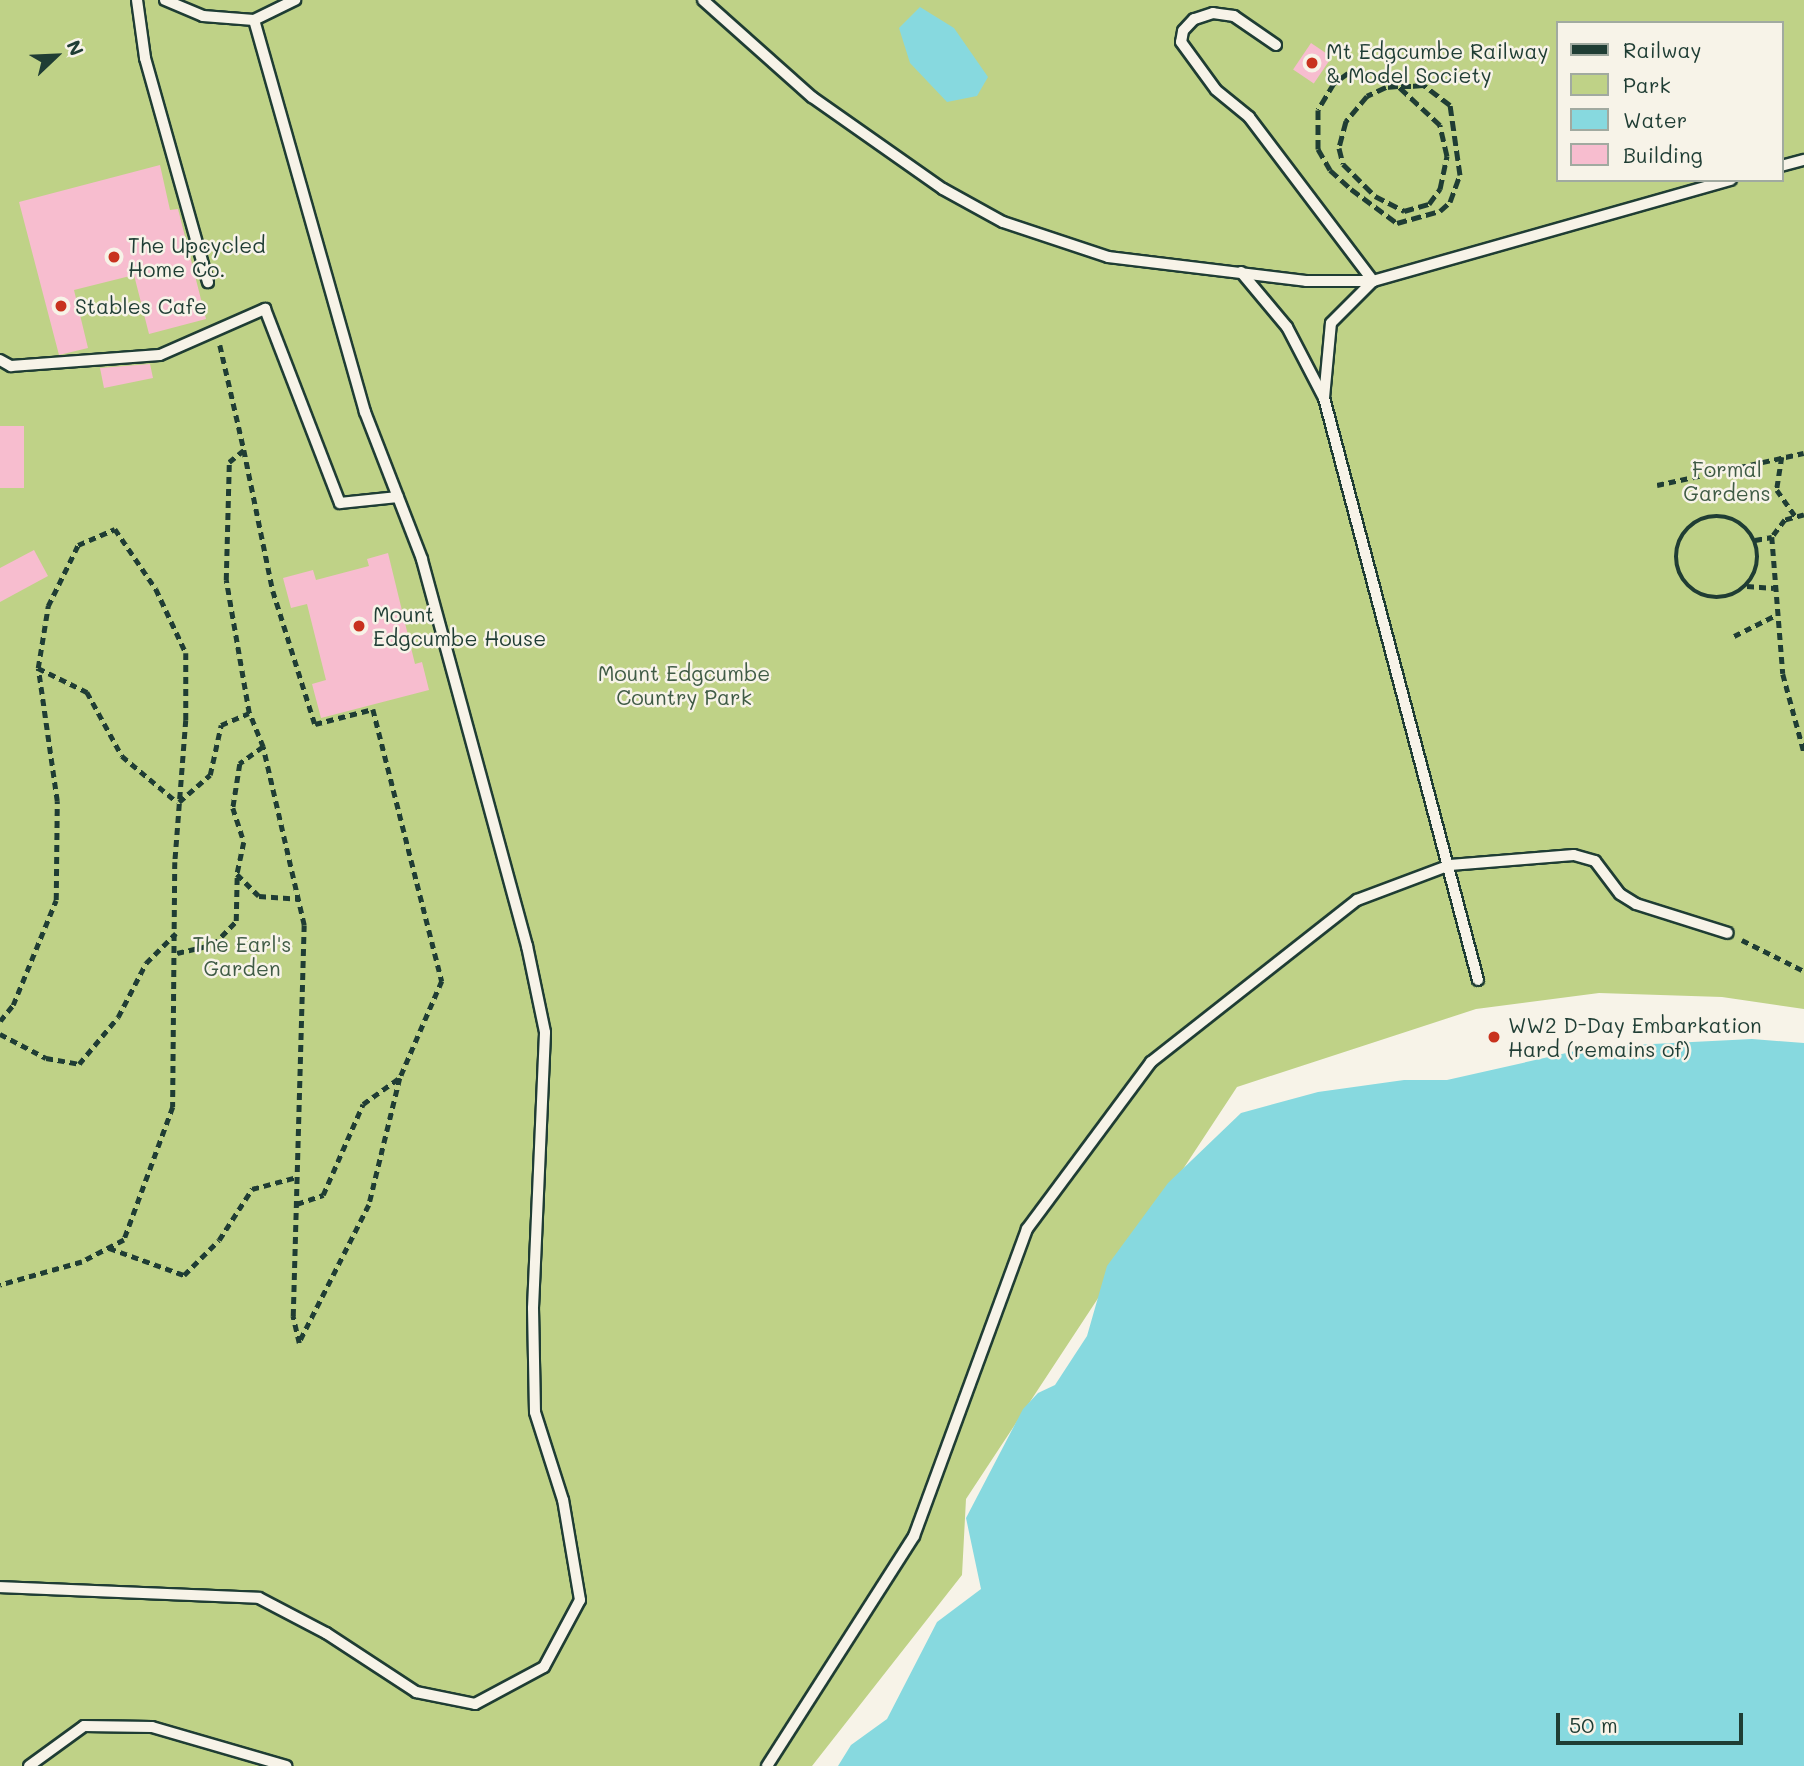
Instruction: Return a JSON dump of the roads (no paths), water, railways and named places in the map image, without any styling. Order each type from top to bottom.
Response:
[{"type":"lane","points":[[136,0],[145,58],[208,282]]},
{"type":"lane","points":[[165,0],[203,16],[254,20],[295,0]]},
{"type":"lane","points":[[703,0],[812,97],[943,189],[1003,222],[1108,257],[1306,281],[1373,281],[1724,182]]},
{"type":"lane","points":[[1276,45],[1234,16],[1213,13],[1194,19],[1183,31],[1181,41],[1216,90],[1249,117],[1373,281]]},
{"type":"lane","points":[[0,1587],[259,1598],[326,1633],[416,1692],[475,1704],[544,1668],[580,1600],[563,1500],[535,1412],[533,1308],[545,1032],[461,698],[422,559],[365,412],[254,20]]},
{"type":"lane","points":[[1783,165],[1804,160]]},
{"type":"lane","points":[[1241,272],[1287,327],[1324,398],[1450,865],[1478,980]]},
{"type":"lane","points":[[1324,398],[1331,323],[1373,281]]},
{"type":"lane","points":[[0,360],[11,366],[160,355],[265,309],[340,503],[398,497]]},
{"type":"lane","points":[[767,1766],[914,1536],[1027,1229],[1151,1062],[1357,900],[1450,865],[1574,855],[1595,861],[1620,894],[1636,904],[1728,933]]},
{"type":"lane","points":[[29,1766],[84,1726],[152,1727],[286,1766]]},
{"type":"water","points":[[920,7],[954,28],[988,77],[977,96],[947,102],[910,63],[899,28]]},
{"type":"water","points":[[1752,1039],[1804,1043],[1804,1766],[838,1766],[851,1745],[887,1719],[937,1622],[981,1589],[966,1518],[1023,1409],[1038,1393],[1055,1385],[1087,1336],[1107,1266],[1168,1183],[1241,1113],[1318,1092],[1404,1080],[1447,1080],[1593,1047]]},
{"type":"railway","points":[[1351,189],[1330,170],[1318,149],[1318,110],[1334,83],[1348,73],[1371,73],[1398,86],[1440,125],[1447,156],[1440,189],[1429,204],[1404,211],[1375,196],[1343,164],[1339,148],[1346,121],[1367,96],[1386,87],[1398,86],[1411,86],[1423,85],[1450,105],[1460,175],[1450,202],[1440,211],[1397,223],[1351,189]]},
{"type":"place","name":"Mt Edgcumbe Railway & Model Society","points":[[1312,63]]},
{"type":"place","name":"The Upcycled Home Co.","points":[[114,257]]},
{"type":"place","name":"Stables Cafe","points":[[61,306]]},
{"type":"place","name":"Mount Edgcumbe House","points":[[359,626]]},
{"type":"place","name":"WW2 D-Day Embarkation Hard (remains of)","points":[[1494,1037]]},
{"type":"park label","name":"Formal Gardens","points":[[1727,481]]},
{"type":"park label","name":"Mount Edgcumbe Country Park","points":[[684,685]]},
{"type":"park label","name":"The Earl's Garden","points":[[242,956]]}]
